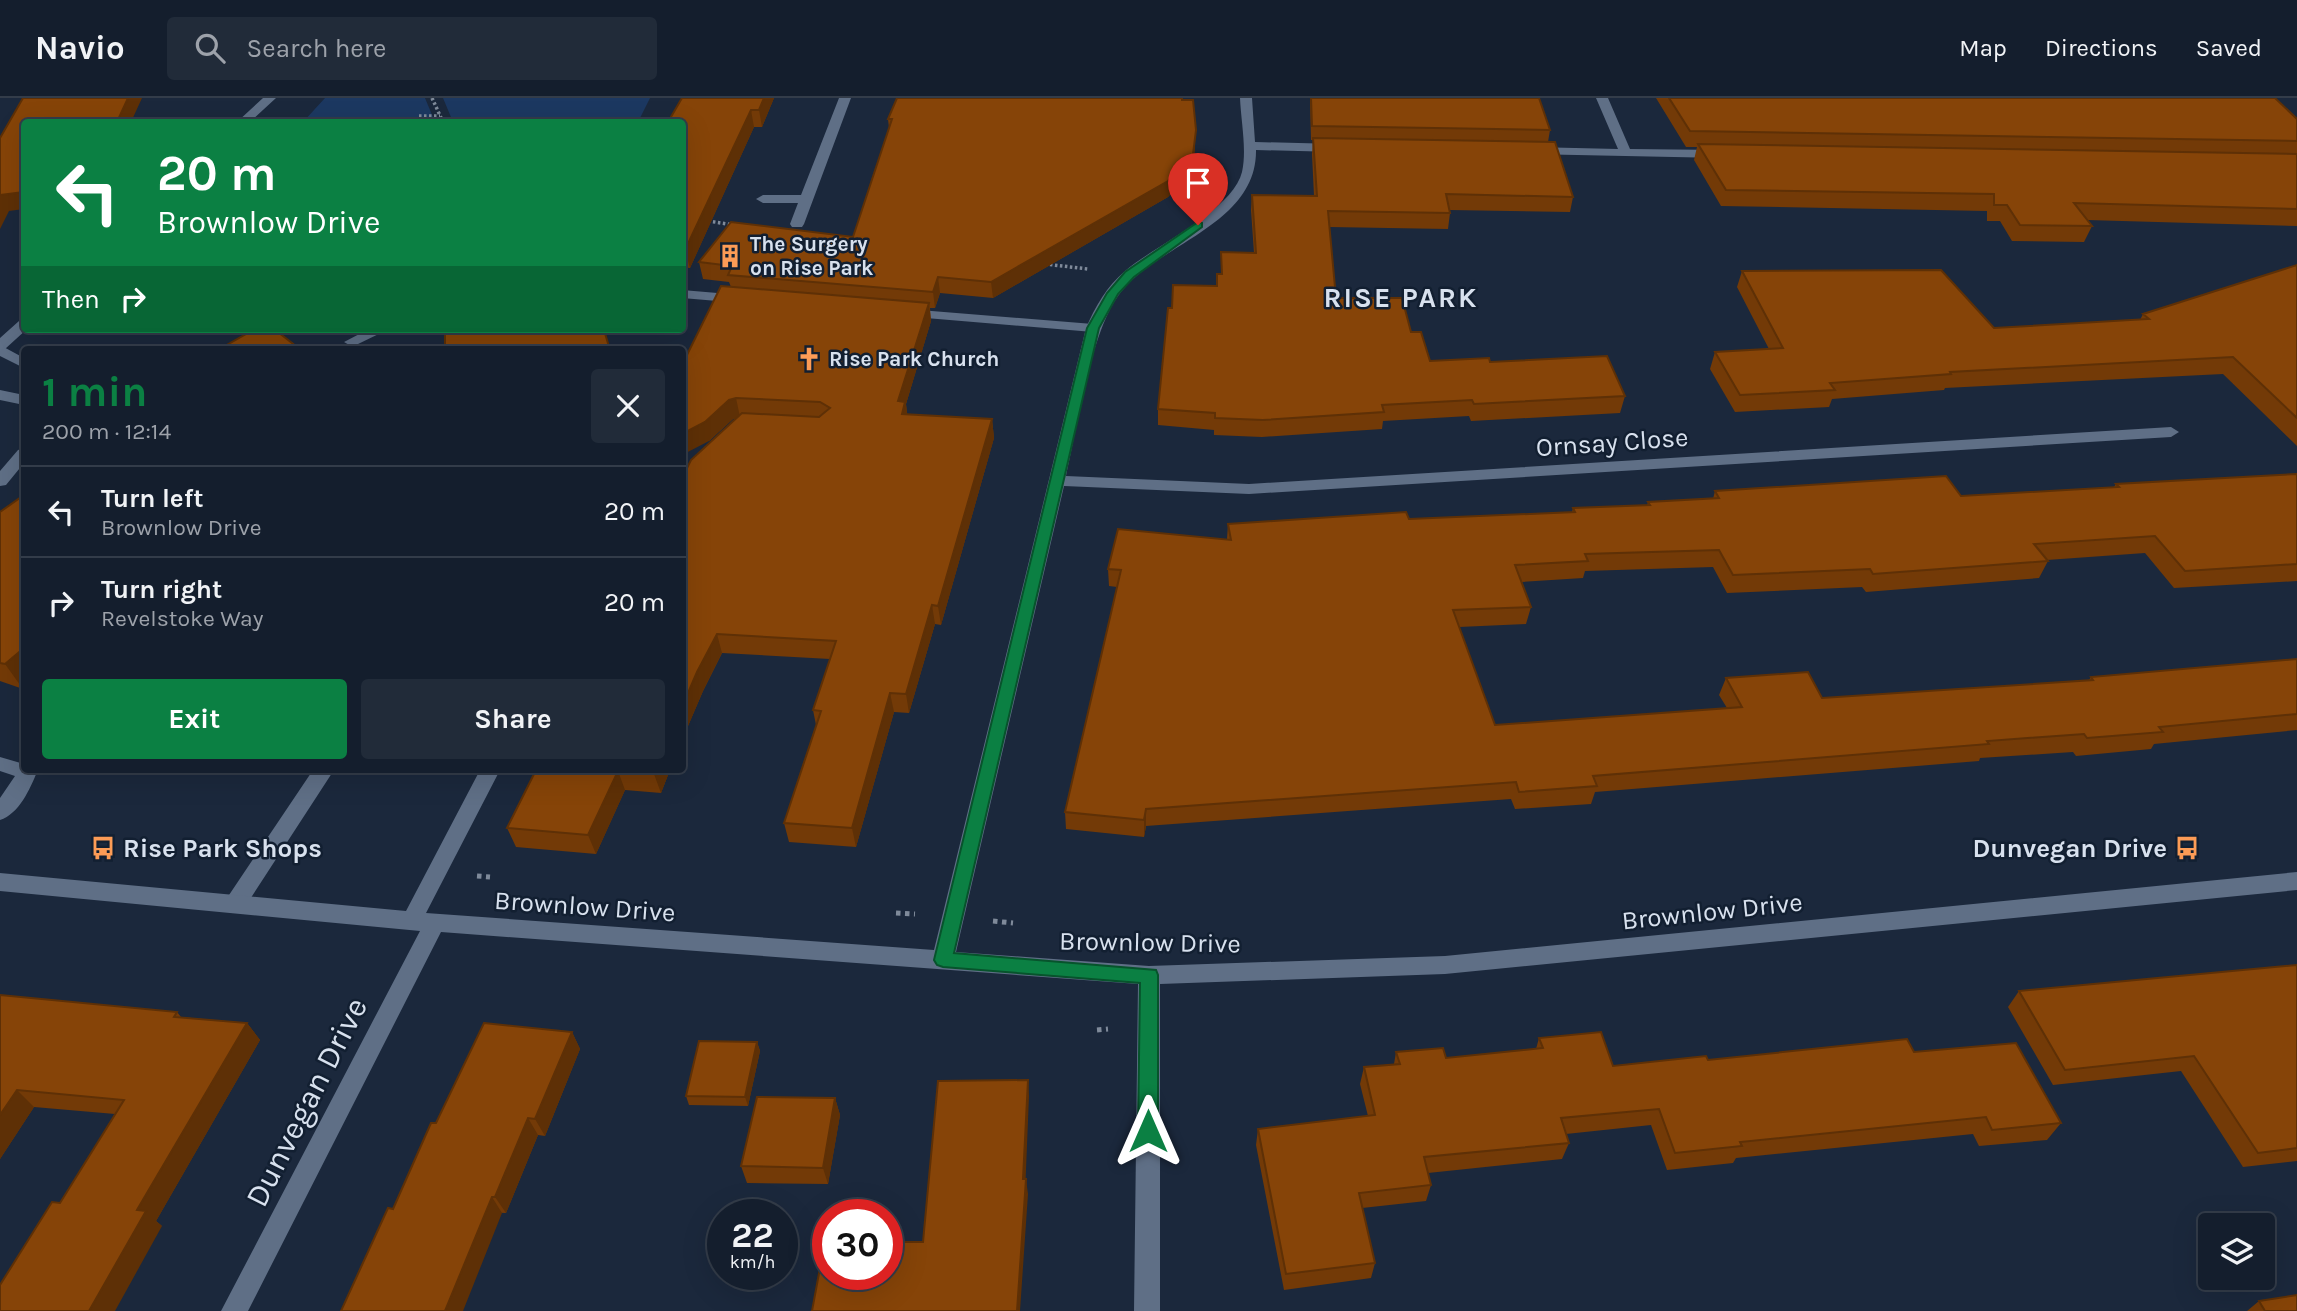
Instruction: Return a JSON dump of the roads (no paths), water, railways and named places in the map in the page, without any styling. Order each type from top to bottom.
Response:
[{"type":"street","points":[[246,119],[270,98]]},
{"type":"street","points":[[797,224],[845,98]]},
{"type":"street","points":[[943,960],[1093,328],[1112,293],[1129,275],[1234,197],[1248,173],[1246,98]]},
{"type":"street","points":[[1602,98],[1626,153]]},
{"type":"street","points":[[1248,146],[1356,148]]},
{"type":"street","points":[[1518,151],[1738,155]]},
{"type":"street","points":[[763,199],[806,199]]},
{"type":"street","points":[[686,294],[754,300]]},
{"type":"street","points":[[887,311],[1093,328]]},
{"type":"street","points":[[21,327],[0,348],[21,362]]},
{"type":"street","points":[[350,341],[371,333]]},
{"type":"street","points":[[0,395],[21,399]]},
{"type":"street","name":"Ornsay Close","points":[[1056,481],[1249,489],[2171,432]]},
{"type":"street","points":[[0,481],[21,456]]},
{"type":"street","points":[[0,764],[21,770]]},
{"type":"street","points":[[0,812],[20,789],[27,773]]},
{"type":"street","points":[[235,904],[322,773]]},
{"type":"street","name":"Dunvegan Drive","points":[[234,1311],[424,922],[489,773]]},
{"type":"street","name":"Brownlow Drive","points":[[0,882],[424,922],[1149,975],[1445,965],[2297,881]]},
{"type":"street","points":[[1147,1311],[1149,975]]},
{"type":"place","name":"The Surgery on Rise Park","points":[[730,256]]},
{"type":"place","name":"Rise Park Church","points":[[809,359]]},
{"type":"place","name":"Rise Park Shops","points":[[103,848]]},
{"type":"place","name":"Dunvegan Drive","points":[[2187,848]]},
{"type":"district","name":"RISE PARK","points":[[1401,297]]}]
